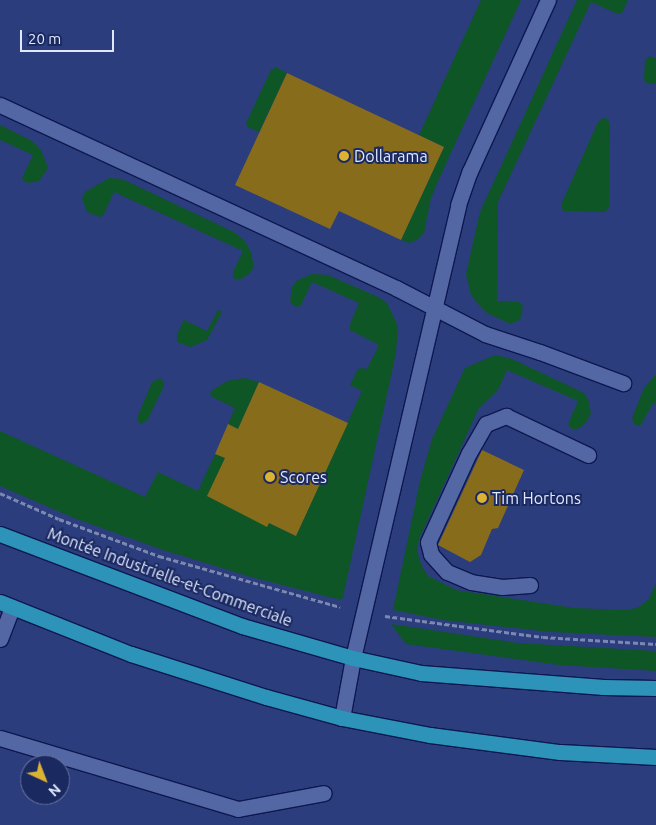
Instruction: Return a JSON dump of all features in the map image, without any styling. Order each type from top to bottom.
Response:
[{"type":"main road","name":"Montée Industrielle-et-Commerciale","points":[[0,534],[242,626],[353,658],[421,673],[603,687],[656,688]]},
{"type":"main road","points":[[6,604],[131,654],[266,697],[342,718],[430,735],[551,751],[656,757]]},
{"type":"lane","points":[[342,718],[353,658],[435,310],[448,240],[470,171],[548,0]]},
{"type":"lane","points":[[0,106],[388,284],[484,334],[540,352],[623,383]]},
{"type":"lane","points":[[530,585],[502,587],[471,582],[447,572],[431,554],[428,542],[468,453],[486,424],[506,416],[588,455]]},
{"type":"lane","points":[[0,639],[6,604]]},
{"type":"lane","points":[[0,738],[238,809],[324,793]]},
{"type":"path","points":[[0,492],[59,519],[159,556],[334,606],[364,612],[543,637],[656,644]]},
{"type":"shaded area","points":[[0,0],[656,0],[656,825],[0,825]]},
{"type":"green space","points":[[481,0],[521,0],[431,198],[424,233],[410,243],[401,240],[444,147],[419,135]]},
{"type":"green space","points":[[577,0],[628,0],[622,13],[618,14],[591,2],[498,202],[497,301],[519,302],[523,307],[520,320],[510,324],[487,313],[478,304],[471,295],[466,274],[480,212]]},
{"type":"green space","points":[[650,56],[656,59],[656,84],[648,84],[644,80],[645,60]]},
{"type":"green space","points":[[276,67],[287,73],[259,132],[248,127],[246,123],[271,70]]},
{"type":"green space","points":[[605,117],[610,122],[609,208],[604,212],[563,211],[561,205],[598,122]]},
{"type":"green space","points":[[0,125],[32,141],[41,150],[48,168],[39,181],[29,183],[24,181],[22,178],[33,155],[0,140]]},
{"type":"green space","points":[[109,178],[122,179],[234,232],[244,240],[251,252],[254,267],[248,275],[239,280],[233,278],[233,272],[243,251],[114,192],[104,214],[100,217],[87,212],[82,198],[85,192]]},
{"type":"green space","points":[[312,274],[328,275],[378,297],[387,303],[398,326],[396,353],[341,600],[251,577],[160,549],[74,518],[0,486],[0,431],[145,497],[158,472],[198,491],[215,454],[225,458],[208,496],[267,526],[269,523],[296,536],[362,391],[350,385],[358,369],[367,369],[379,345],[350,330],[350,324],[359,303],[312,282],[301,305],[298,307],[294,306],[290,301],[292,287],[298,280]]},
{"type":"green space","points":[[218,310],[221,311],[221,314],[207,340],[191,347],[177,342],[177,334],[184,320],[207,331]]},
{"type":"green space","points":[[495,355],[512,359],[584,393],[588,399],[591,413],[586,423],[576,430],[572,429],[568,424],[578,401],[507,370],[498,390],[479,408],[419,539],[417,551],[422,567],[428,576],[456,590],[574,608],[628,610],[639,607],[649,599],[656,583],[656,637],[551,632],[443,620],[393,610],[420,481],[432,439],[465,368]]},
{"type":"green space","points":[[656,374],[656,404],[653,403],[641,425],[638,426],[634,424],[632,418],[644,388]]},
{"type":"green space","points":[[160,378],[164,382],[164,386],[147,421],[140,424],[137,418],[152,382]]},
{"type":"green space","points":[[245,378],[259,382],[238,429],[228,424],[235,408],[212,397],[210,392],[227,381]]},
{"type":"green space","points":[[391,624],[518,643],[656,651],[656,671],[559,665],[406,644]]},
{"type":"building","name":"Dollarama","points":[[287,73],[444,147],[401,240],[339,211],[330,229],[235,185]]},
{"type":"building","name":"Scores","points":[[259,382],[348,423],[296,536],[269,523],[267,527],[207,496],[225,458],[215,454],[228,424],[238,429]]},
{"type":"building","name":"Tim Hortons","points":[[482,450],[524,470],[498,528],[492,529],[481,555],[470,562],[438,545]]},
{"type":"place","name":"Dollarama","points":[[344,156]]},
{"type":"place","name":"Scores","points":[[270,477]]},
{"type":"place","name":"Tim Hortons","points":[[482,498]]}]
